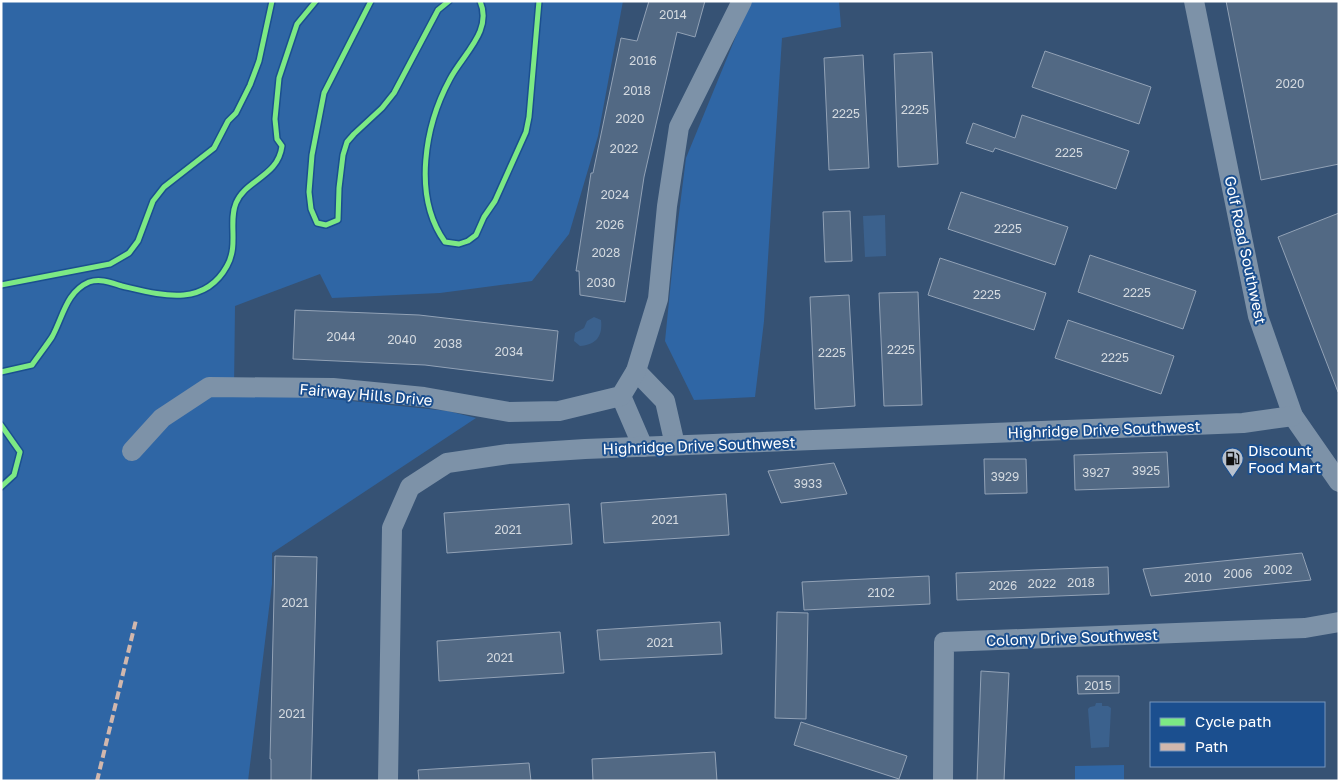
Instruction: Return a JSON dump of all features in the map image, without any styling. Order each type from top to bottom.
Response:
[{"type":"street","points":[[643,447],[621,396],[636,371],[658,299],[667,206],[679,127],[742,1]]},
{"type":"street","name":"Golf Road Southwest","points":[[1194,1],[1258,316],[1292,416],[1339,482]]},
{"type":"street","points":[[636,371],[665,401],[675,445]]},
{"type":"street","name":"Fairway Hills Drive","points":[[132,451],[162,418],[209,387],[332,388],[424,397],[509,412],[559,411],[621,396]]},
{"type":"street","name":"Highridge Drive Southwest","points":[[388,781],[392,528],[410,487],[447,463],[508,454],[675,445],[1243,423],[1292,416]]},
{"type":"street","name":"Colony Drive Southwest","points":[[942,781],[944,642],[1305,628],[1339,622]]},
{"type":"shaded area","points":[[1,1],[623,1],[598,136],[569,234],[532,281],[440,293],[332,298],[320,274],[235,306],[234,389],[448,411],[476,418],[272,553],[272,584],[248,781],[1,781]]},
{"type":"shaded area","points":[[747,1],[839,1],[841,27],[782,38],[764,321],[755,397],[694,400],[665,341],[686,158],[743,19]]},
{"type":"shaded area","points":[[885,215],[886,256],[865,257],[863,216]]},
{"type":"shaded area","points":[[594,317],[601,320],[601,331],[594,342],[580,346],[574,341],[575,333],[584,328],[587,321]]},
{"type":"shaded area","points":[[1096,703],[1102,703],[1102,706],[1111,708],[1109,747],[1091,748],[1088,709],[1095,706]]},
{"type":"shaded area","points":[[1124,765],[1124,781],[1075,781],[1075,766]]},
{"type":"building","points":[[649,1],[705,1],[695,37],[677,32],[644,177],[625,302],[580,295],[579,271],[576,271],[591,173],[593,173],[621,38],[637,41]]},
{"type":"building","points":[[1226,1],[1339,1],[1339,164],[1261,180]]},
{"type":"building","points":[[1045,51],[1151,87],[1139,124],[1032,87]]},
{"type":"building","points":[[932,52],[938,164],[898,167],[894,54]]},
{"type":"building","points":[[863,55],[869,168],[829,170],[824,58]]},
{"type":"building","points":[[1022,115],[1129,151],[1116,189],[995,148],[993,152],[966,143],[973,123],[1015,138]]},
{"type":"building","points":[[961,192],[1068,227],[1055,265],[948,229]]},
{"type":"building","points":[[850,211],[852,261],[825,262],[823,212]]},
{"type":"building","points":[[1339,213],[1339,392],[1338,392],[1278,237]]},
{"type":"building","points":[[1090,255],[1196,291],[1183,329],[1078,292]]},
{"type":"building","points":[[940,258],[1046,293],[1034,330],[928,295]]},
{"type":"building","points":[[918,292],[922,405],[884,406],[879,293]]},
{"type":"building","points":[[849,295],[855,406],[815,409],[810,297]]},
{"type":"building","points":[[295,310],[419,315],[558,331],[553,381],[425,365],[293,359]]},
{"type":"building","points":[[1068,320],[1174,356],[1161,394],[1055,358]]},
{"type":"building","points":[[1167,452],[1169,487],[1075,490],[1074,455]]},
{"type":"building","points":[[984,459],[1026,459],[1027,493],[985,494]]},
{"type":"building","points":[[834,463],[847,494],[781,503],[768,471]]},
{"type":"building","points":[[726,494],[729,535],[604,543],[601,503]]},
{"type":"building","points":[[569,504],[572,544],[447,553],[444,513]]},
{"type":"building","points":[[1302,553],[1311,580],[1151,596],[1143,569]]},
{"type":"building","points":[[275,556],[317,557],[311,781],[271,781]]},
{"type":"building","points":[[1108,567],[1109,594],[957,600],[956,573]]},
{"type":"building","points":[[929,576],[930,604],[804,610],[802,582]]},
{"type":"building","points":[[777,612],[808,613],[806,719],[775,718]]},
{"type":"building","points":[[720,622],[722,654],[600,660],[597,630]]},
{"type":"building","points":[[560,632],[564,673],[439,681],[437,641]]},
{"type":"building","points":[[981,671],[1009,673],[1004,781],[977,781]]},
{"type":"building","points":[[1077,676],[1119,676],[1119,693],[1078,694]]},
{"type":"building","points":[[801,722],[907,756],[899,779],[794,745]]},
{"type":"building","points":[[715,752],[717,781],[593,781],[592,759]]},
{"type":"building","points":[[529,763],[531,781],[419,781],[418,770]]},
{"type":"marked path","points":[[97,781],[136,620]]},
{"type":"cycle path","points":[[1,285],[110,264],[129,253],[138,241],[153,201],[164,187],[214,148],[228,121],[236,113],[259,61],[272,1]]},
{"type":"cycle path","points":[[1,372],[32,365],[52,337],[70,299],[81,286],[89,282],[110,282],[152,293],[180,295],[194,293],[206,288],[217,279],[231,258],[233,218],[236,203],[247,188],[275,165],[279,156],[282,146],[277,139],[275,119],[279,78],[297,24],[316,1]]},
{"type":"cycle path","points":[[371,1],[324,93],[312,155],[309,192],[311,209],[317,223],[326,225],[338,220],[339,188],[343,155],[347,142],[382,108],[394,93],[438,10],[449,1]]},
{"type":"cycle path","points":[[480,1],[483,12],[480,32],[450,79],[441,97],[434,117],[426,160],[425,182],[428,204],[435,224],[445,242],[459,244],[468,241],[476,235],[484,217],[495,201],[526,132],[529,117],[539,1]]},
{"type":"cycle path","points":[[1,425],[20,452],[14,475],[1,487]]},
{"type":"place","name":"Discount Food Mart","points":[[1232,478]]}]
